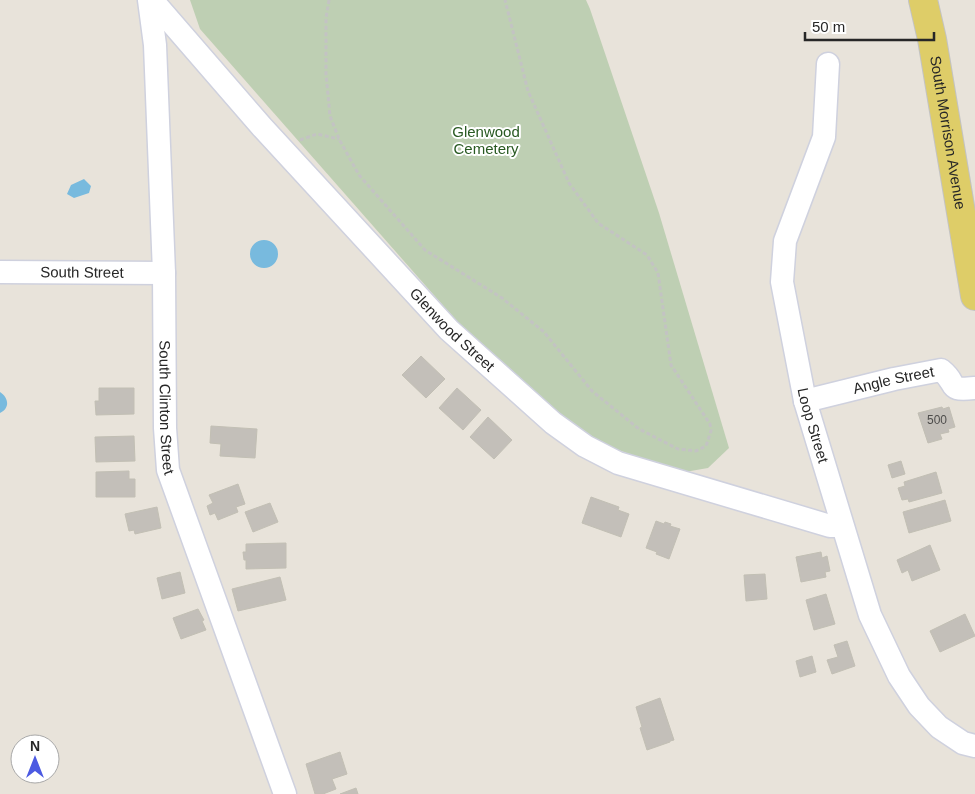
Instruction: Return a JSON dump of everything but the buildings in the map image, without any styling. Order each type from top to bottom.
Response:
[{"type":"main road","name":"South Morrison Avenue","points":[[924,0],[975,296]]},
{"type":"street","name":"Glenwood Street","points":[[150,0],[281,148],[449,330],[553,423],[585,446],[618,463],[830,526],[842,526]]},
{"type":"street","name":"South Clinton Street","points":[[150,0],[155,45],[164,273],[165,435],[168,470],[285,794]]},
{"type":"street","name":"Loop Street","points":[[828,64],[824,137],[784,241],[782,282],[805,401],[870,615],[899,676],[919,706],[939,727],[963,743],[975,746]]},
{"type":"street","name":"South Street","points":[[0,272],[164,273]]},
{"type":"street","name":"Angle Street","points":[[805,401],[894,379],[941,370],[948,376],[954,388],[958,390],[975,388]]},
{"type":"path","points":[[329,0],[326,18],[326,74],[330,116],[339,139],[359,175],[425,250],[502,298],[544,332],[592,391],[639,429],[678,449],[696,451],[706,446],[712,431],[710,424],[671,365],[658,273],[647,255],[598,223],[569,183],[528,91],[506,0]]},
{"type":"path","points":[[281,148],[317,134],[339,139]]},
{"type":"green space","name":"Glenwood Cemetery","points":[[190,0],[586,0],[659,213],[729,448],[708,468],[679,473],[579,435],[483,351],[200,29]]},
{"type":"water","points":[[84,179],[91,186],[89,193],[74,198],[67,194],[71,185]]},
{"type":"water","points":[[264,240],[274,244],[278,254],[274,264],[264,268],[254,264],[250,254],[254,244]]},
{"type":"water","points":[[0,392],[7,400],[7,406],[0,413]]}]
